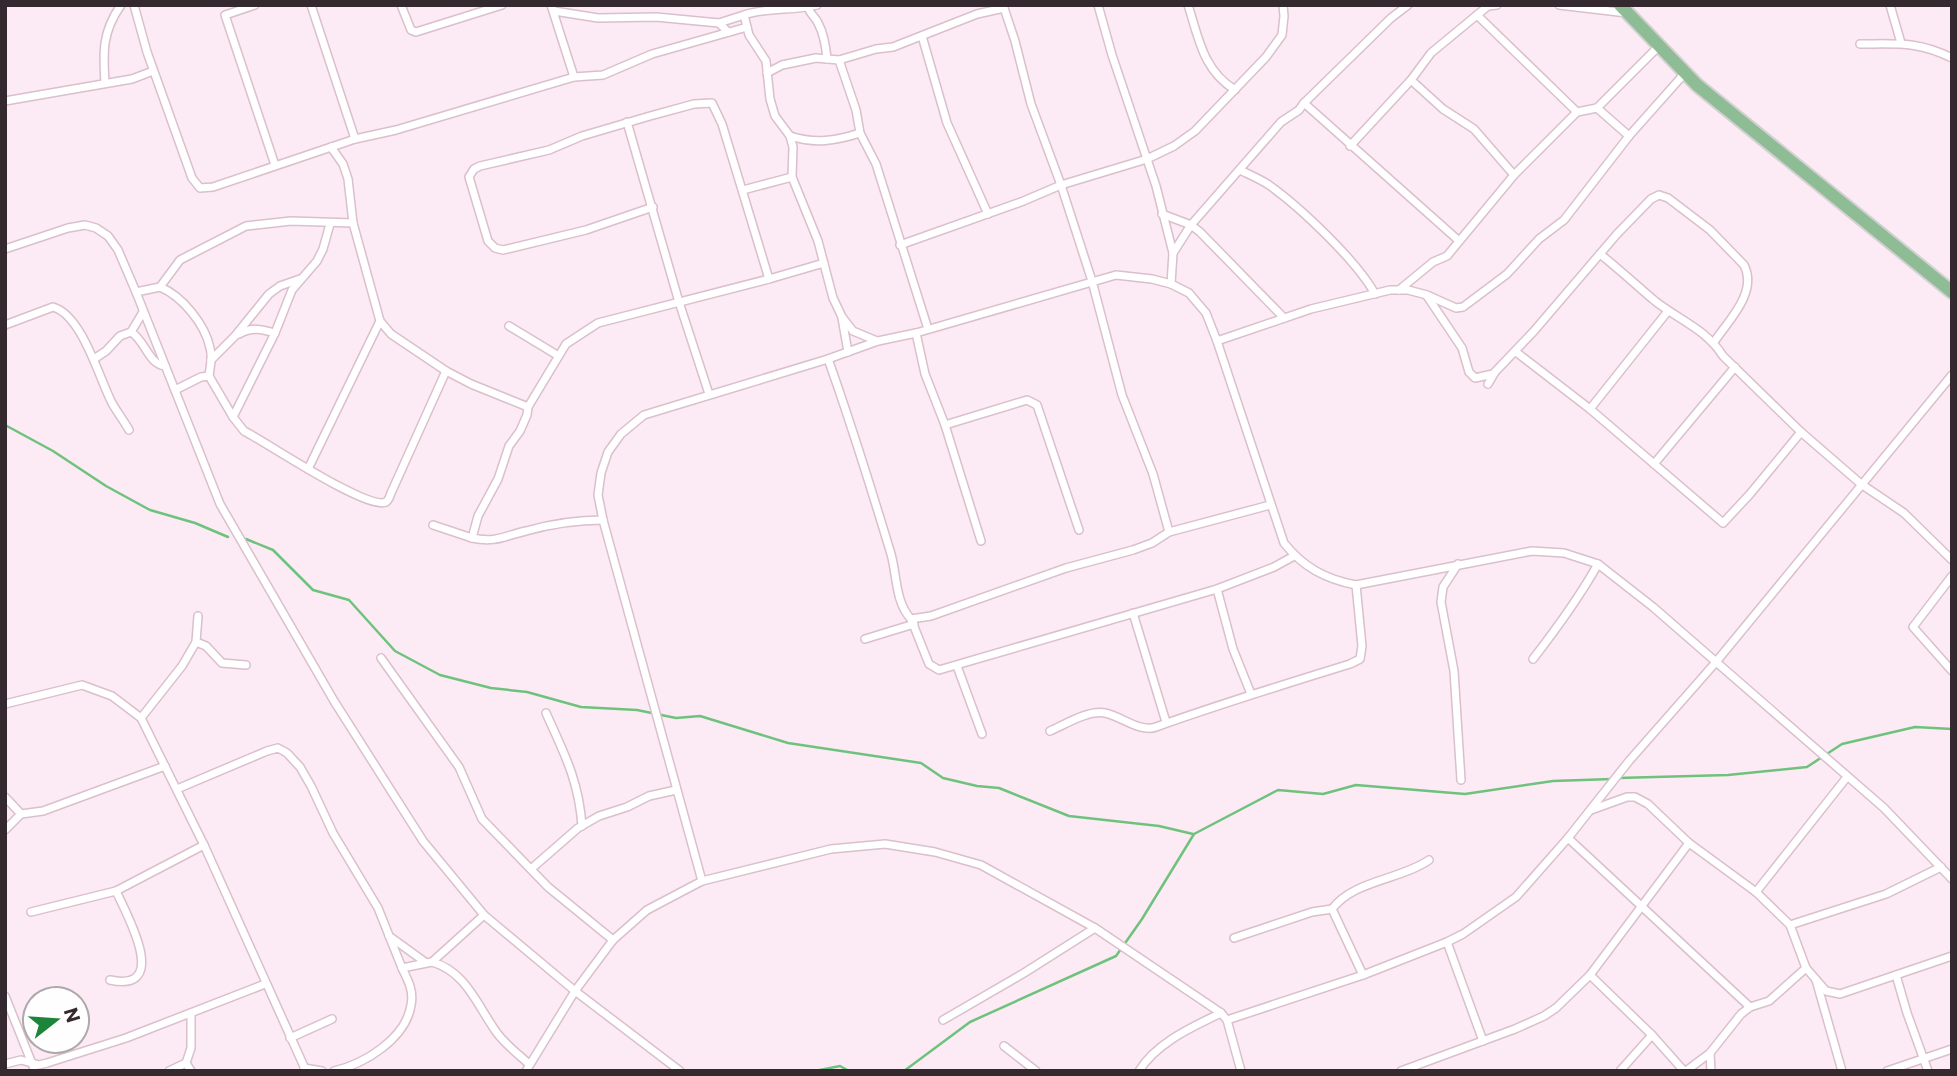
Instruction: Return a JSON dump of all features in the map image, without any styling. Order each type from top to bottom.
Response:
[{"type":"highway","points":[[1623,9],[1697,85],[1952,292]]},
{"type":"street","points":[[105,83],[104,54],[109,23],[121,5]]},
{"type":"street","points":[[134,5],[153,71],[192,178],[200,188],[213,187],[355,139],[396,130],[574,77],[603,75],[652,54],[747,27]]},
{"type":"street","points":[[222,5],[275,165]]},
{"type":"street","points":[[225,15],[255,5]]},
{"type":"street","points":[[311,5],[355,139]]},
{"type":"street","points":[[401,5],[411,30],[416,32],[502,5]]},
{"type":"street","points":[[574,77],[552,8],[598,18],[656,17],[719,23],[757,10],[808,8],[817,5]]},
{"type":"street","points":[[1098,5],[1163,214],[1173,253],[1171,284]]},
{"type":"street","points":[[1188,5],[1205,57],[1220,80],[1235,90]]},
{"type":"street","points":[[900,245],[988,215],[1060,185],[1147,159],[1174,146],[1195,131],[1266,57],[1282,35],[1283,5]]},
{"type":"street","points":[[1173,253],[1191,225],[1281,122],[1299,110],[1391,18],[1408,5]]},
{"type":"street","points":[[1559,5],[1623,9]]},
{"type":"street","points":[[1890,5],[1901,43]]},
{"type":"street","points":[[1350,146],[1411,80],[1431,53],[1489,6]]},
{"type":"street","points":[[767,73],[782,65],[816,58],[839,60],[893,47],[977,14],[1003,7],[1031,104],[1092,281],[1122,394],[1153,474],[1169,532]]},
{"type":"street","points":[[808,8],[818,23],[825,42],[827,59]]},
{"type":"street","points":[[744,15],[749,35],[763,55],[775,116],[790,136],[793,147],[792,177],[818,241],[833,298],[842,317],[853,331],[878,341]]},
{"type":"street","points":[[1476,15],[1577,112]]},
{"type":"street","points":[[719,23],[728,32]]},
{"type":"street","points":[[922,36],[947,123],[988,215]]},
{"type":"street","points":[[1860,44],[1901,43],[1932,48],[1952,58]]},
{"type":"street","points":[[1398,290],[1433,262],[1447,256],[1514,175],[1577,112],[1597,108],[1659,46]]},
{"type":"street","points":[[839,60],[856,110],[860,133],[876,164],[928,330]]},
{"type":"street","points":[[5,101],[132,79],[153,71]]},
{"type":"street","points":[[1217,341],[1311,309],[1398,290],[1427,295],[1456,308],[1463,307],[1507,274],[1539,239],[1564,220],[1629,136],[1685,73]]},
{"type":"street","points":[[1411,80],[1443,109],[1474,129],[1514,175]]},
{"type":"street","points":[[653,207],[586,230],[503,250],[495,248],[488,241],[469,177],[474,169],[549,150],[627,122],[694,104],[712,103],[722,124],[769,279]]},
{"type":"street","points":[[1304,103],[1458,240]]},
{"type":"street","points":[[1597,108],[1629,136]]},
{"type":"street","points":[[627,122],[679,302],[709,394]]},
{"type":"street","points":[[790,136],[814,142],[836,140],[860,133]]},
{"type":"street","points":[[331,147],[343,164],[348,179],[353,223],[380,321],[391,334],[446,371],[528,407]]},
{"type":"street","points":[[1240,170],[1269,185],[1325,234],[1367,279],[1375,294]]},
{"type":"street","points":[[743,190],[792,177]]},
{"type":"street","points":[[1488,384],[1600,254],[1651,199],[1659,195],[1668,198],[1710,230],[1744,265],[1749,279],[1747,292],[1714,341]]},
{"type":"street","points":[[1163,214],[1191,225],[1284,318]]},
{"type":"street","points":[[136,292],[160,287],[180,260],[246,226],[291,221],[353,223]]},
{"type":"street","points":[[233,417],[275,333],[292,290],[303,279],[323,249],[330,224]]},
{"type":"street","points":[[5,249],[85,225],[108,236],[118,250],[136,292],[220,504],[334,701],[423,841],[484,915],[575,991],[680,1071]]},
{"type":"street","points":[[1600,254],[1668,311],[1697,327],[1714,341],[1735,367],[1801,432],[1861,484],[1904,513],[1952,559]]},
{"type":"street","points":[[472,538],[478,516],[498,479],[509,446],[520,431],[528,407],[557,355],[566,344],[598,323],[824,263]]},
{"type":"street","points":[[702,881],[603,520],[598,495],[608,452],[621,434],[644,415],[878,341],[928,330],[1116,275],[1171,284],[1189,293],[1206,313],[1269,505],[1284,543],[1294,556],[1330,580],[1356,585],[1458,564],[1542,551],[1572,555],[1598,564],[1716,662],[1847,777],[1902,826],[1952,879]]},
{"type":"street","points":[[211,360],[235,336],[269,294],[280,286],[303,279]]},
{"type":"street","points":[[160,287],[179,300],[197,320],[211,348],[209,376],[244,431],[358,496],[383,503],[388,500],[446,371]]},
{"type":"street","points":[[1427,295],[1462,348],[1469,372],[1475,378],[1494,374]]},
{"type":"street","points":[[5,325],[53,307],[61,309],[70,317],[94,359],[112,402],[130,430]]},
{"type":"street","points":[[1590,409],[1668,311]]},
{"type":"street","points":[[94,359],[120,336],[131,332],[143,312]]},
{"type":"street","points":[[842,317],[848,352]]},
{"type":"street","points":[[307,469],[380,321]]},
{"type":"street","points":[[509,326],[557,355]]},
{"type":"street","points":[[235,336],[248,329],[258,328],[275,333]]},
{"type":"street","points":[[131,332],[136,335],[155,363],[165,366]]},
{"type":"street","points":[[916,333],[925,374],[945,425],[981,541]]},
{"type":"street","points":[[1516,352],[1590,409],[1723,523],[1801,432]]},
{"type":"street","points":[[828,359],[849,416],[892,558],[899,595],[933,668],[939,670],[957,666],[1217,589],[1274,567],[1294,556]]},
{"type":"street","points":[[1654,464],[1735,367]]},
{"type":"street","points":[[1227,1020],[1363,975],[1447,942],[1516,897],[1716,662],[1952,375]]},
{"type":"street","points":[[175,390],[201,377],[209,376]]},
{"type":"street","points":[[945,425],[1027,400],[1037,405],[1079,530]]},
{"type":"street","points":[[865,639],[1066,568],[1133,550],[1152,543],[1169,532],[1269,505]]},
{"type":"street","points":[[433,525],[488,541],[580,520],[603,520]]},
{"type":"street","points":[[1458,564],[1443,587],[1441,602],[1454,671],[1461,780]]},
{"type":"street","points":[[1533,659],[1580,597],[1598,564]]},
{"type":"street","points":[[1952,576],[1913,627],[1952,671]]},
{"type":"street","points":[[1050,731],[1085,716],[1104,713],[1154,728],[1251,694],[1350,664],[1360,659],[1362,646],[1356,585]]},
{"type":"street","points":[[1217,589],[1233,649],[1251,694]]},
{"type":"street","points":[[1133,613],[1166,722]]},
{"type":"street","points":[[141,718],[182,666],[196,642],[198,616]]},
{"type":"street","points":[[196,642],[206,646],[222,663],[246,665]]},
{"type":"street","points":[[381,658],[459,768],[482,819],[548,887],[613,940]]},
{"type":"street","points":[[957,666],[982,734]]},
{"type":"street","points":[[5,704],[82,685],[112,696],[141,718],[204,845],[305,1069],[321,1071]]},
{"type":"street","points":[[546,713],[576,780],[582,826]]},
{"type":"street","points":[[177,789],[278,748],[283,750],[306,776],[333,832],[378,908],[410,984],[412,1002],[396,1036],[360,1061],[334,1071]]},
{"type":"street","points":[[5,830],[21,814],[43,811],[165,766]]},
{"type":"street","points":[[1756,892],[1847,777]]},
{"type":"street","points":[[531,869],[582,826],[599,816],[627,807],[638,800],[676,790]]},
{"type":"street","points":[[5,797],[21,814]]},
{"type":"street","points":[[1591,810],[1623,797],[1635,797],[1648,804],[1689,843],[1756,892],[1790,925],[1806,968],[1826,991],[1840,994],[1952,956]]},
{"type":"street","points":[[1568,838],[1750,1007]]},
{"type":"street","points":[[1401,1071],[1544,1016],[1590,975],[1689,843]]},
{"type":"street","points":[[389,935],[428,962],[446,966],[458,976],[482,1006],[497,1033],[527,1068],[575,991],[613,940],[647,909],[702,881],[831,849],[885,844],[935,852],[981,865],[1095,928],[1221,1013],[1227,1020],[1241,1071]]},
{"type":"street","points":[[31,912],[116,891],[204,845]]},
{"type":"street","points":[[1234,938],[1312,912],[1332,909],[1353,892],[1429,860]]},
{"type":"street","points":[[1790,925],[1886,894],[1941,867]]},
{"type":"street","points":[[110,980],[130,980],[142,970],[140,947],[116,891]]},
{"type":"street","points":[[1332,909],[1363,975]]},
{"type":"street","points":[[402,968],[428,962],[484,915]]},
{"type":"street","points":[[943,1020],[1095,928]]},
{"type":"street","points":[[1447,942],[1483,1041]]},
{"type":"street","points":[[1590,975],[1685,1071],[1710,1053],[1741,1014],[1750,1007],[1769,1001],[1806,968]]},
{"type":"street","points":[[1896,975],[1928,1071]]},
{"type":"street","points":[[1815,976],[1842,1071]]},
{"type":"street","points":[[5,1064],[21,1060],[34,1067],[47,1063],[126,1038],[265,984]]},
{"type":"street","points":[[5,996],[34,1067]]},
{"type":"street","points":[[169,1071],[186,1063],[191,1048],[191,1013]]},
{"type":"street","points":[[1139,1071],[1145,1061],[1167,1043],[1221,1013]]},
{"type":"street","points":[[290,1038],[332,1019]]},
{"type":"street","points":[[1620,1071],[1652,1035]]},
{"type":"street","points":[[1004,1046],[1036,1071]]},
{"type":"street","points":[[1887,1071],[1952,1049]]},
{"type":"street","points":[[1710,1053],[1712,1071]]},
{"type":"street","points":[[186,1063],[191,1071]]},
{"type":"waterway","points":[[5,425],[150,510],[195,523],[228,537]]},
{"type":"waterway","points":[[246,539],[273,550],[313,590],[349,600],[395,651],[440,675],[491,688],[527,692],[581,707],[637,710],[676,718],[700,716],[788,743],[921,763],[943,778],[999,788],[1069,816],[1159,826],[1193,834]]},
{"type":"waterway","points":[[1618,778],[1728,775],[1807,767],[1842,744],[1915,727],[1952,729]]},
{"type":"waterway","points":[[904,1071],[970,1022],[1116,956],[1194,834],[1278,790],[1323,794],[1356,785],[1465,794],[1553,781],[1612,779]]},
{"type":"waterway","points":[[815,1071],[840,1066],[849,1071]]}]
